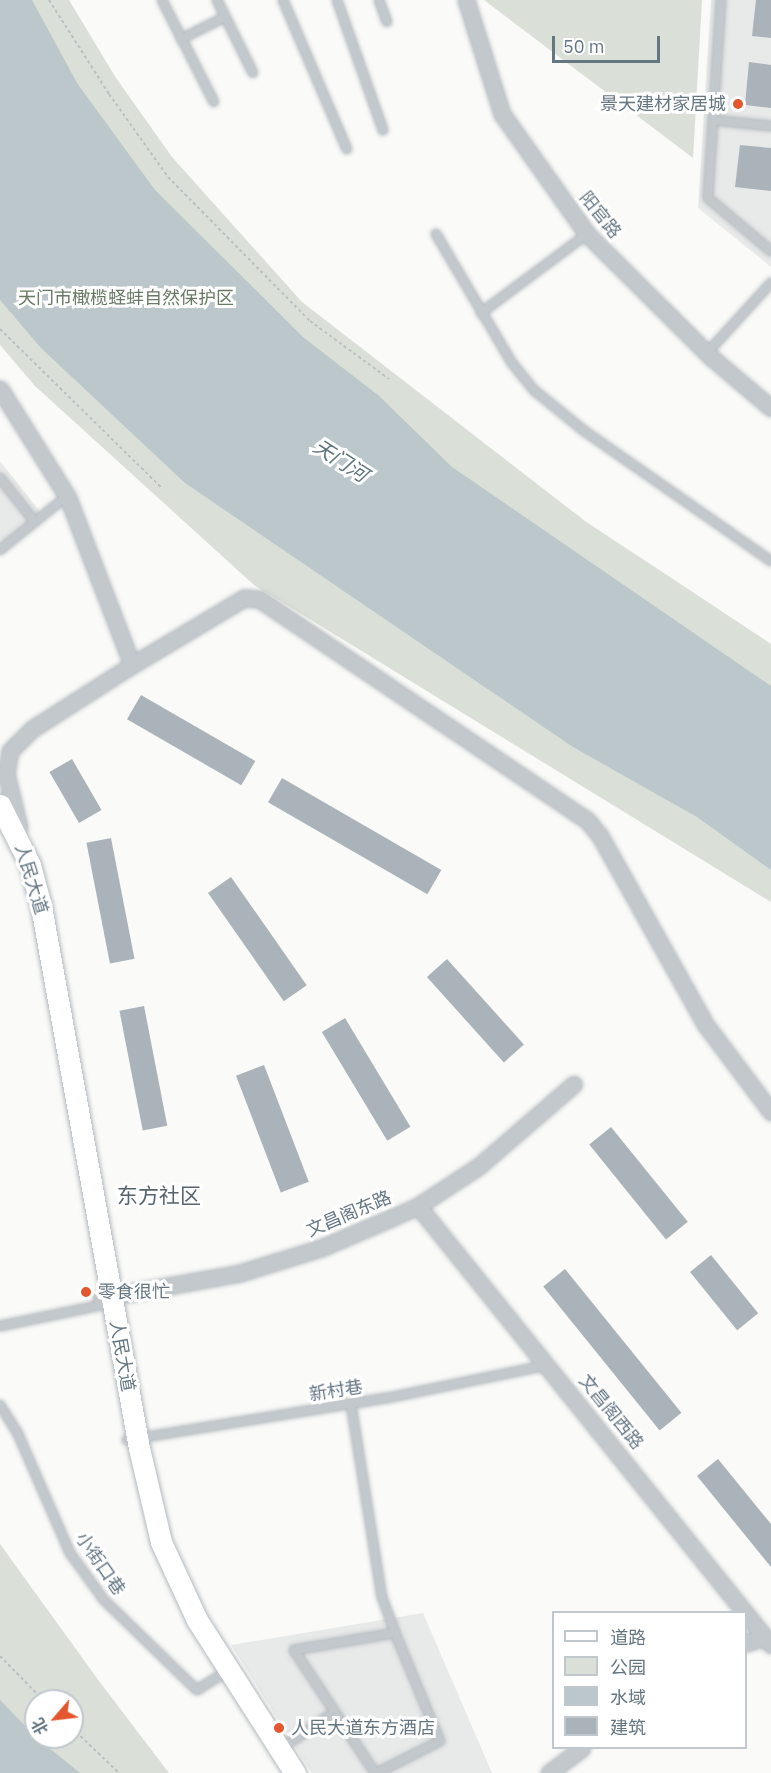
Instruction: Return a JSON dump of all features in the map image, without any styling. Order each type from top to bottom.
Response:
[{"type":"main road","name":"人民大道","points":[[0,805],[30,865],[41,906],[107,1301]]},
{"type":"main road","name":"人民大道","points":[[0,824],[21,868],[31,908],[107,1301],[143,1514],[162,1574],[221,1675],[276,1752],[295,1773]]},
{"type":"main road","name":"人民大道","points":[[132,1439],[161,1542],[183,1597],[276,1752],[284,1773]]},
{"type":"street","name":"阳官路","points":[[466,0],[502,114],[587,234],[707,353],[771,408]]},
{"type":"street","points":[[0,389],[67,496],[132,665]]},
{"type":"street","points":[[0,752],[132,665],[244,598],[259,599],[587,820],[600,836],[705,1024],[771,1112]]},
{"type":"street","points":[[17,740],[6,760],[6,773],[30,865]]},
{"type":"street","name":"文昌阁东路","points":[[107,1301],[279,1262],[356,1234],[418,1206],[504,1146],[574,1084]]},
{"type":"street","name":"文昌阁西路","points":[[418,1206],[549,1365],[744,1611]]},
{"type":"street","name":"文昌阁西路","points":[[747,1615],[768,1641]]},
{"type":"street","points":[[747,1643],[768,1641]]},
{"type":"street","points":[[549,1773],[581,1749]]},
{"type":"lane","points":[[162,0],[214,102]]},
{"type":"lane","points":[[217,0],[253,73]]},
{"type":"lane","points":[[283,0],[347,149]]},
{"type":"lane","points":[[337,0],[383,130]]},
{"type":"lane","points":[[379,0],[387,22]]},
{"type":"lane","points":[[721,0],[708,198],[771,250]]},
{"type":"lane","points":[[181,39],[225,17]]},
{"type":"lane","points":[[713,120],[771,126]]},
{"type":"lane","points":[[436,234],[481,313],[535,391],[601,444],[771,561]]},
{"type":"lane","points":[[481,313],[587,234]]},
{"type":"lane","points":[[707,353],[771,283]]},
{"type":"lane","points":[[0,478],[35,522]]},
{"type":"lane","points":[[0,550],[67,496]]},
{"type":"lane","points":[[0,1326],[107,1301]]},
{"type":"lane","name":"新村巷","points":[[132,1439],[351,1404],[549,1365]]},
{"type":"lane","points":[[351,1404],[382,1597],[394,1633],[440,1741],[376,1773],[294,1650],[394,1633]]},
{"type":"lane","name":"小街口巷","points":[[0,1405],[18,1434],[70,1552],[104,1600],[197,1690],[221,1675]]},
{"type":"lane","points":[[276,1752],[334,1712]]},
{"type":"path","points":[[49,0],[109,94],[168,177],[310,321],[389,379]]},
{"type":"path","points":[[0,329],[162,488]]},
{"type":"path","points":[[0,1656],[32,1689]]},
{"type":"path","points":[[84,1739],[119,1773]]},
{"type":"shaded area","name":"景天建材家居城","points":[[711,0],[771,0],[771,267],[698,208]]},
{"type":"shaded area","points":[[0,461],[42,514],[0,547]]},
{"type":"shaded area","points":[[423,1613],[492,1773],[312,1773],[231,1645]]},
{"type":"green space","name":"天门市橄榄蛏蚌自然保护区","points":[[0,0],[69,0],[116,78],[172,157],[302,302],[585,521],[771,644],[771,902],[254,585],[35,386],[0,345]]},
{"type":"green space","points":[[484,0],[702,0],[693,158]]},
{"type":"green space","points":[[0,1544],[99,1681],[169,1773],[0,1773]]},
{"type":"water","name":"天门市橄榄蛏蚌自然保护区","points":[[0,0],[32,0],[77,83],[155,190],[304,338],[378,395],[452,467],[771,686],[771,870],[697,817],[573,747],[185,483],[41,348],[0,300]]},
{"type":"water","points":[[0,1700],[24,1725],[24,1749],[51,1749],[80,1773],[0,1773]]},
{"type":"building","points":[[756,0],[771,0],[771,38],[752,36]]},
{"type":"building","points":[[749,62],[771,65],[771,108],[745,105]]},
{"type":"building","points":[[740,145],[771,148],[771,191],[735,187]]},
{"type":"building","points":[[141,695],[255,761],[241,785],[127,719]]},
{"type":"building","points":[[72,759],[102,810],[79,823],[49,772]]},
{"type":"building","points":[[282,778],[441,870],[427,894],[268,802]]},
{"type":"building","points":[[111,838],[134,959],[110,964],[86,843]]},
{"type":"building","points":[[231,877],[307,985],[284,1001],[208,893]]},
{"type":"building","points":[[447,959],[524,1044],[504,1063],[427,977]]},
{"type":"building","points":[[144,1006],[167,1126],[143,1131],[119,1011]]},
{"type":"building","points":[[345,1018],[410,1127],[387,1141],[322,1032]]},
{"type":"building","points":[[264,1065],[309,1182],[281,1192],[236,1076]]},
{"type":"building","points":[[611,1127],[688,1222],[666,1239],[589,1145]]},
{"type":"building","points":[[711,1255],[758,1313],[737,1330],[690,1272]]},
{"type":"building","points":[[565,1269],[681,1413],[660,1430],[543,1287]]},
{"type":"building","points":[[718,1459],[771,1524],[771,1567],[697,1476]]},
{"type":"place","name":"景天建材家居城","points":[[738,104]]},
{"type":"place","name":"零食很忙","points":[[86,1292]]},
{"type":"place","name":"人民大道东方酒店","points":[[279,1728]]},
{"type":"district","name":"东方社区","points":[[159,1195]]},
{"type":"water label","name":"天门河","points":[[341,460]]}]
